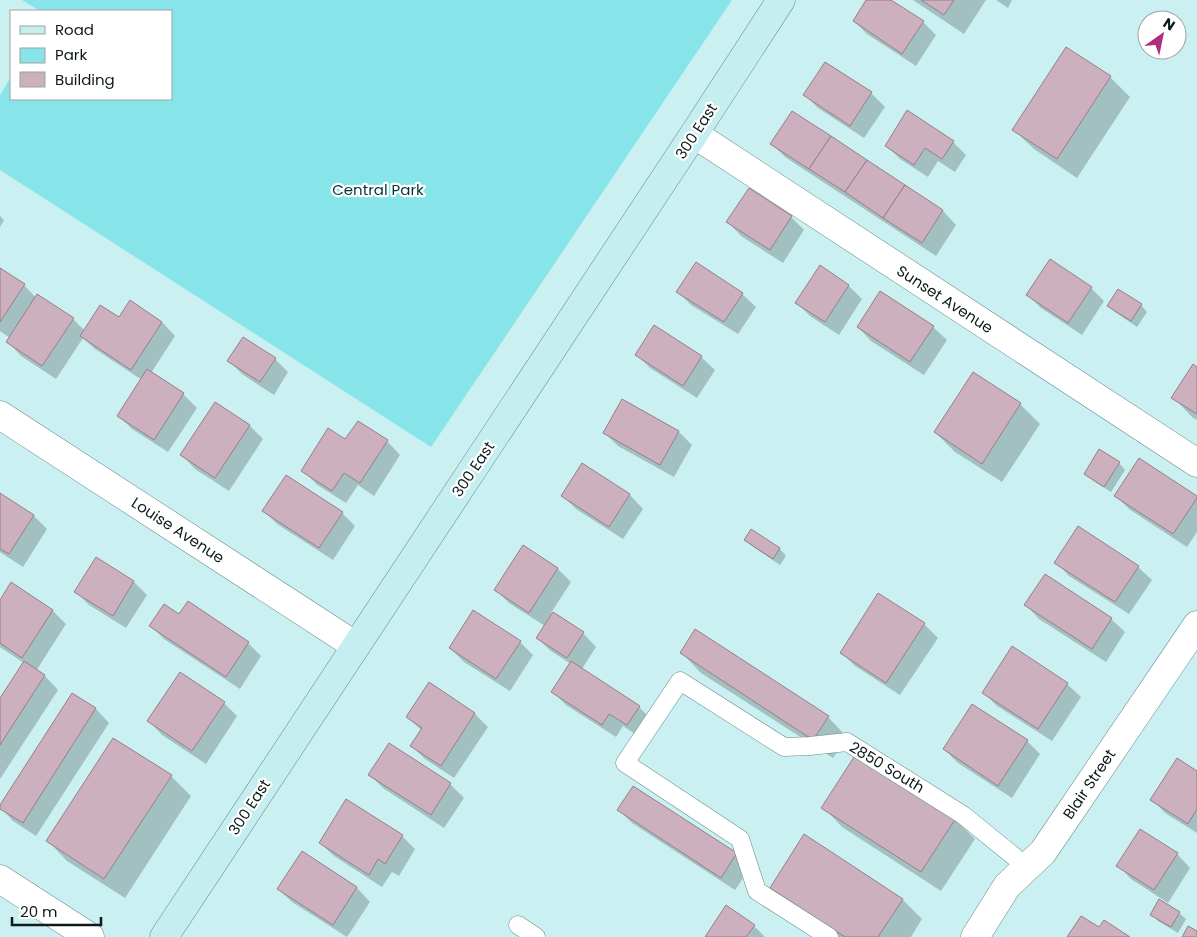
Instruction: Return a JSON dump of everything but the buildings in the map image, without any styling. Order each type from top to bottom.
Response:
[{"type":"street","name":"300 East","points":[[164,937],[781,0]]},
{"type":"street","name":"Sunset Avenue","points":[[694,134],[1197,464]]},
{"type":"street","name":"Louise Avenue","points":[[0,415],[356,646]]},
{"type":"street","name":"Blair Street","points":[[975,937],[1007,886],[1043,852],[1197,625]]},
{"type":"street","points":[[0,879],[90,937]]},
{"type":"lane","name":"2850 South","points":[[829,937],[757,891],[740,839],[625,763],[680,681],[784,746],[810,746],[847,742],[963,815],[1028,867]]},
{"type":"lane","points":[[518,925],[536,937]]},
{"type":"green space","name":"Central Park","points":[[22,0],[732,0],[431,447],[0,170],[0,95],[10,79],[10,100],[172,100],[172,10],[38,10]]}]
